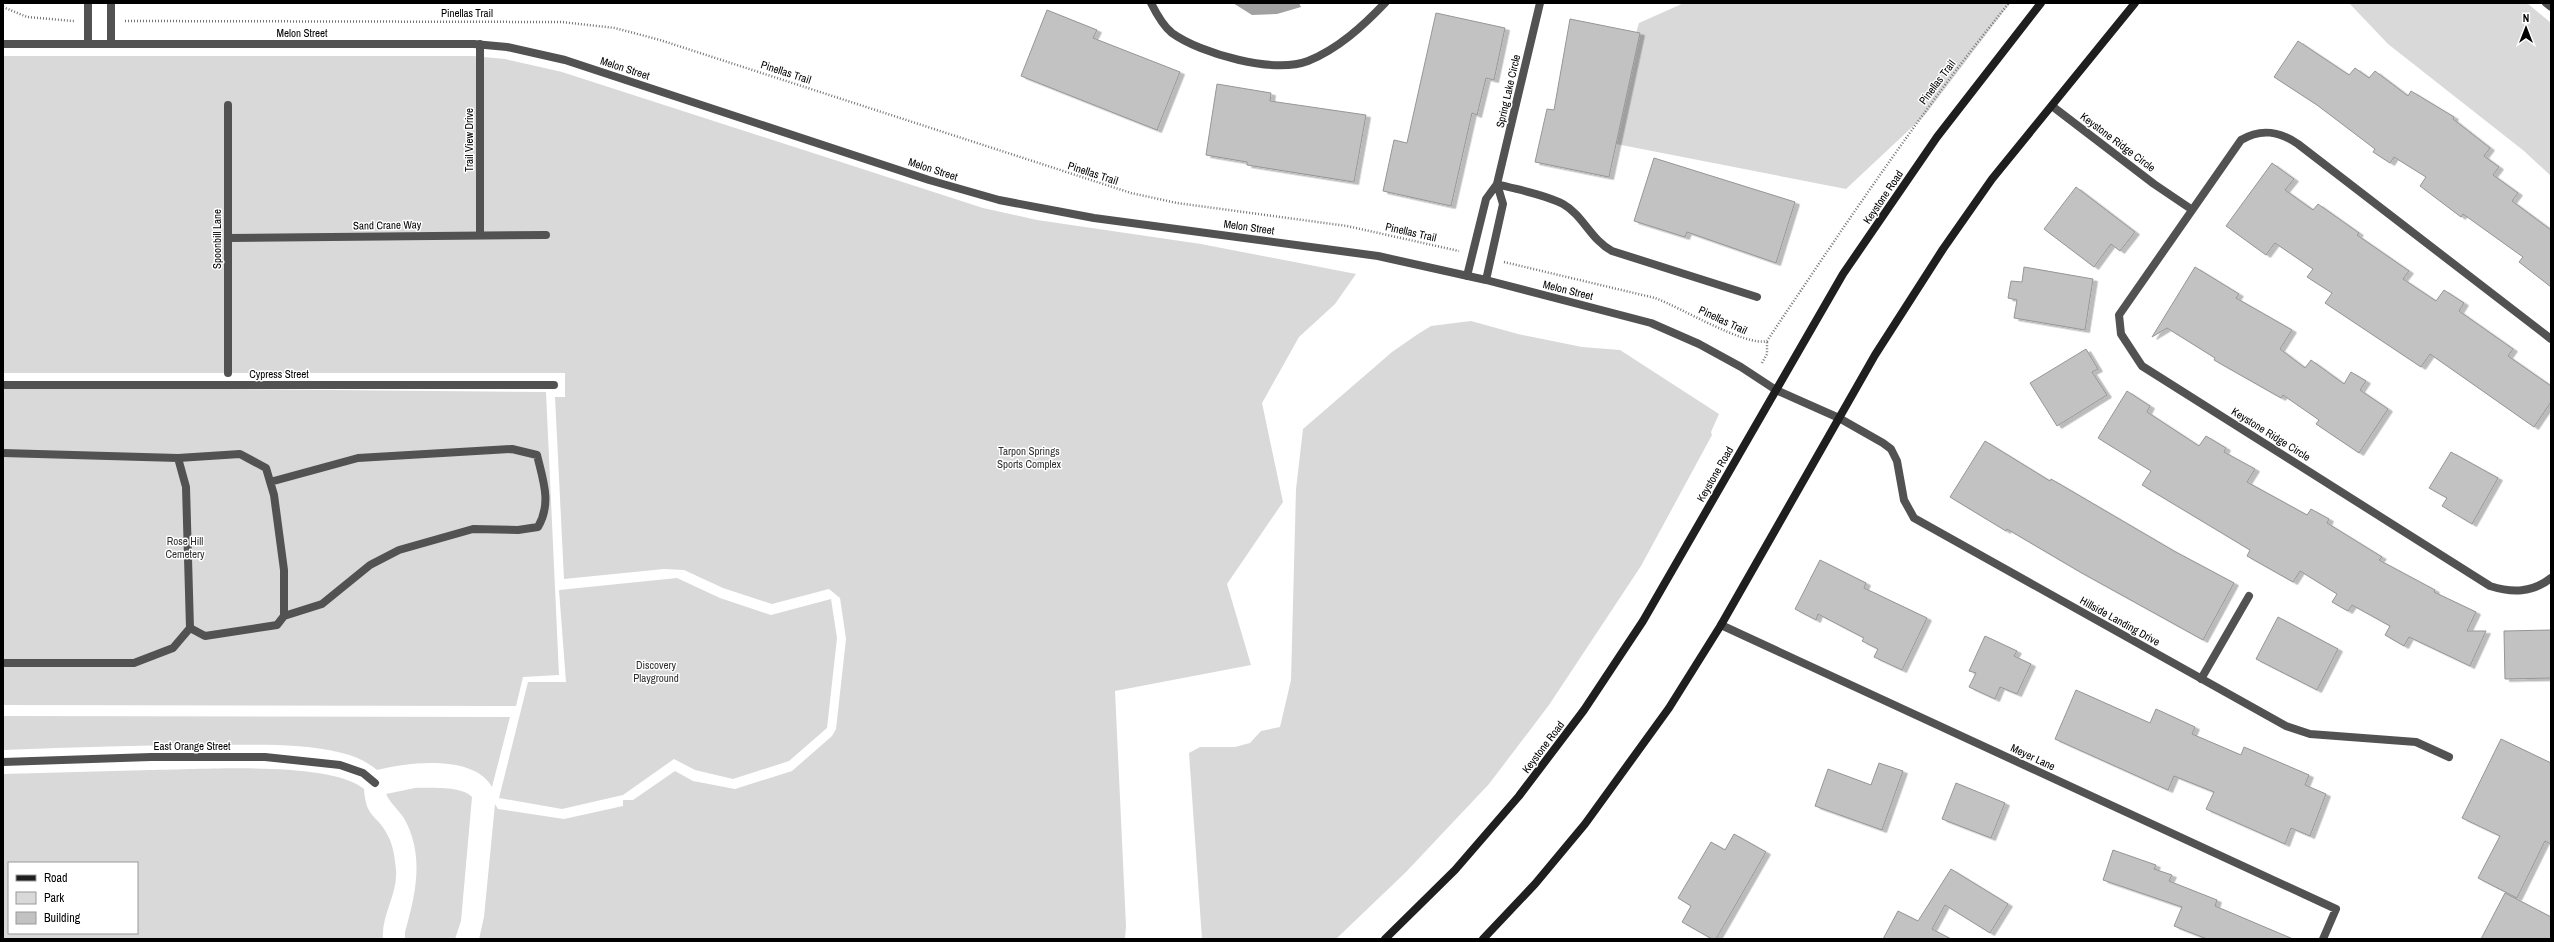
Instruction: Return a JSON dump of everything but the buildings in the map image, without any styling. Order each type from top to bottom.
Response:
[{"type":"main road","name":"Keystone Road","points":[[1385,939],[1455,870],[1519,796],[1584,710],[1643,621],[1844,274],[1937,137],[2041,3]]},
{"type":"main road","points":[[1483,939],[1521,900],[1585,824],[1669,708],[1721,625],[1875,355],[1943,249],[1992,179],[2135,3]]},
{"type":"street","points":[[88,3],[88,44]]},
{"type":"street","points":[[111,3],[111,44]]},
{"type":"street","points":[[1151,3],[1170,32],[1190,43],[1232,57],[1280,64],[1297,64],[1322,54],[1348,37],[1385,3]]},
{"type":"street","name":"Spring Lake Circle","points":[[1467,276],[1486,199],[1497,184],[1540,3]]},
{"type":"street","points":[[2546,3],[2551,7]]},
{"type":"street","name":"Melon Street","points":[[3,44],[480,44],[507,47],[565,60],[929,180],[1005,201],[1094,218],[1368,254],[1486,280],[1660,327],[1722,356],[1776,390],[1838,418]]},
{"type":"street","name":"Trail View Drive","points":[[480,44],[480,235]]},
{"type":"street","name":"Spoonbill Lane","points":[[228,105],[228,373]]},
{"type":"street","name":"Keystone Ridge Circle","points":[[2052,106],[2154,184],[2191,209]]},
{"type":"street","name":"Keystone Ridge Circle","points":[[2551,339],[2298,144],[2278,133],[2257,134],[2240,140],[2119,315],[2121,334],[2138,361],[2490,586],[2506,591],[2522,591],[2537,587],[2551,578]]},
{"type":"street","points":[[1486,280],[1503,204],[1497,184]]},
{"type":"street","points":[[1497,184],[1563,204],[1578,218],[1600,245],[1612,251],[1757,297]]},
{"type":"street","name":"Sand Crane Way","points":[[228,238],[480,235],[546,236]]},
{"type":"street","name":"Cypress Street","points":[[3,385],[554,385]]},
{"type":"street","name":"Hillside Landing Drive","points":[[1838,418],[1891,449],[1897,460],[1906,507],[1914,518],[2201,679],[2286,726],[2302,732],[2416,742],[2449,757]]},
{"type":"street","points":[[190,628],[205,636],[277,625],[284,616],[322,604],[370,565],[399,550],[473,529],[518,530],[538,527],[545,514],[545,490],[537,455],[512,449],[392,454],[358,458],[270,482]]},
{"type":"street","points":[[3,453],[178,458],[240,454],[266,468],[270,482],[284,570],[284,616]]},
{"type":"street","points":[[3,663],[134,663],[173,648],[190,628],[186,487],[178,458]]},
{"type":"street","points":[[2201,679],[2249,596]]},
{"type":"street","name":"Meyer Lane","points":[[1721,625],[2336,908],[2322,939]]},
{"type":"street","name":"East Orange Street","points":[[3,762],[151,757],[265,757],[340,765],[363,773],[374,783]]},
{"type":"path","name":"Pinellas Trail","points":[[1491,259],[1655,298],[1676,306],[1737,336],[1756,342],[1767,341],[1881,171],[1974,46],[2009,3]]},
{"type":"path","points":[[3,7],[28,17],[88,21]]},
{"type":"path","name":"Pinellas Trail","points":[[111,21],[562,22],[615,28],[666,42],[1131,193],[1177,202],[1360,228],[1472,254]]},
{"type":"path","points":[[1755,376],[1767,354],[1767,341]]},
{"type":"green space","points":[[1684,3],[2010,3],[1925,115],[1846,189],[1611,143],[1617,96],[1639,23]]},
{"type":"green space","points":[[2349,3],[2527,3],[2551,23],[2551,176],[2524,151],[2388,44]]},
{"type":"green space","name":"Tarpon Springs Sports Complex","points":[[3,56],[473,56],[505,59],[562,72],[983,208],[1037,220],[1201,244],[1356,274],[1335,304],[1299,337],[1262,403],[1283,502],[1227,584],[1251,665],[1115,691],[1126,926],[1125,939],[479,939],[484,917],[495,804],[498,809],[564,819],[623,806],[623,800],[633,800],[675,771],[693,781],[735,789],[792,771],[832,736],[836,729],[846,639],[840,598],[829,589],[772,604],[723,588],[684,570],[664,569],[564,579],[555,397],[565,397],[565,373],[3,373]]},
{"type":"green space","points":[[1471,321],[1518,334],[1582,347],[1620,350],[1719,414],[1711,432],[1712,435],[1641,566],[1549,705],[1489,784],[1406,872],[1336,939],[1202,939],[1189,753],[1200,747],[1235,747],[1250,743],[1261,731],[1280,727],[1291,680],[1296,489],[1303,429],[1392,352],[1418,334],[1431,326]]},
{"type":"green space","name":"Rose Hill Cemetery","points":[[3,387],[546,392],[559,675],[523,677],[516,706],[3,705]]},
{"type":"green space","name":"Discovery Playground","points":[[677,578],[720,598],[771,615],[831,599],[837,638],[827,728],[789,761],[733,779],[695,770],[674,759],[623,795],[562,809],[499,798],[528,682],[566,682],[559,590]]},
{"type":"green space","points":[[3,716],[510,717],[492,787],[483,776],[471,769],[456,765],[422,763],[377,770],[369,764],[347,754],[295,746],[162,745],[3,750]]},
{"type":"green space","points":[[230,768],[294,770],[323,774],[347,780],[364,789],[367,806],[391,842],[395,861],[396,879],[395,888],[384,921],[383,939],[3,939],[3,774]]},
{"type":"green space","points":[[415,788],[453,789],[467,793],[472,797],[461,921],[455,939],[405,939],[405,932],[415,892],[415,851],[405,820],[386,794]]},
{"type":"shaded area","points":[[1233,3],[1299,3],[1301,7],[1277,14],[1252,15]]}]
